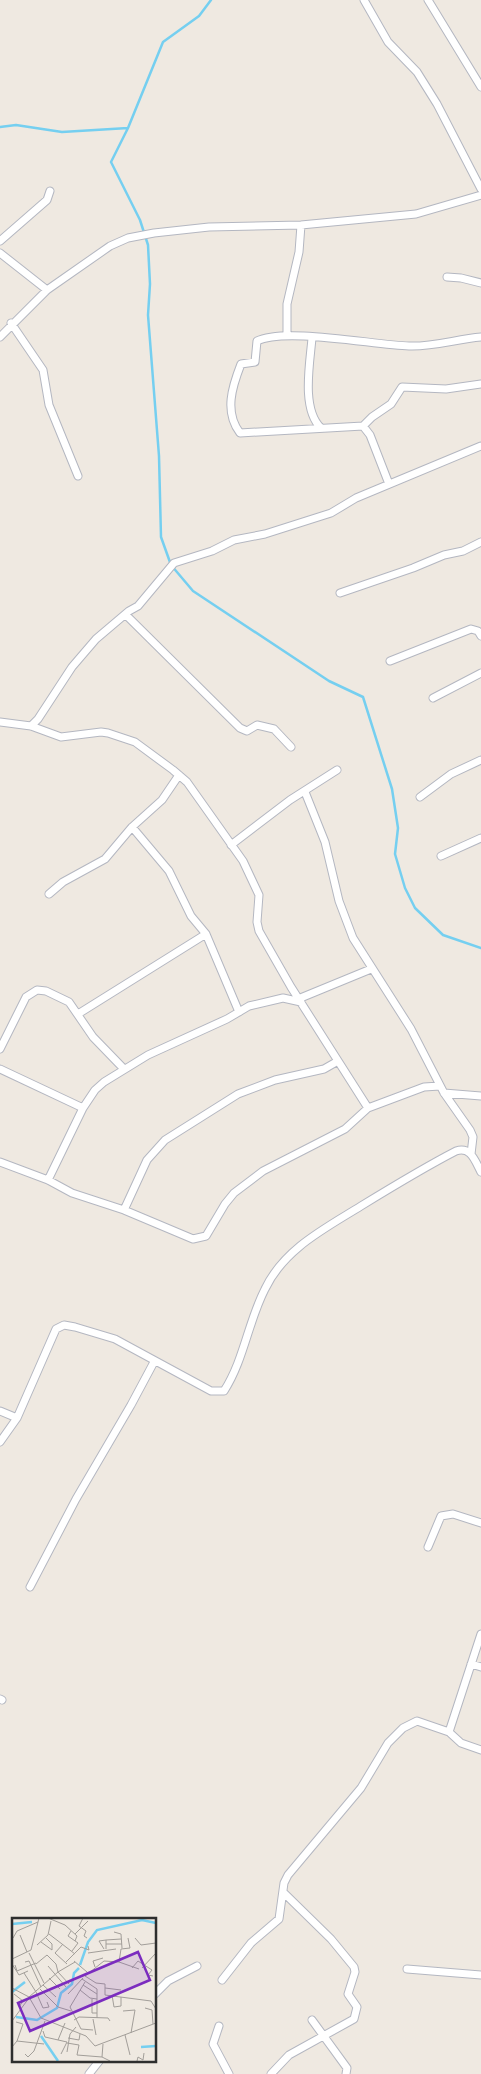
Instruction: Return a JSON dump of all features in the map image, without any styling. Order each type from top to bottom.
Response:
[{"type":"street","points":[[364,0],[388,42],[417,72],[437,104],[481,189]]},
{"type":"street","points":[[428,0],[481,87]]},
{"type":"street","points":[[0,241],[47,200],[50,191]]},
{"type":"street","points":[[0,337],[11,323],[47,290],[104,250],[128,238],[209,227],[301,224],[416,214],[481,195]]},
{"type":"street","points":[[287,336],[287,304],[299,252],[301,224]]},
{"type":"street","points":[[0,253],[47,290]]},
{"type":"street","points":[[447,278],[461,278],[481,283]]},
{"type":"street","points":[[11,323],[43,370],[50,405],[78,476]]},
{"type":"street","points":[[481,337],[411,346],[270,336],[257,341],[255,362],[241,364],[231,402],[232,422],[240,433],[363,426],[372,416],[391,404],[402,387],[446,389],[481,384]]},
{"type":"street","points":[[312,338],[308,386],[312,416],[322,428]]},
{"type":"street","points":[[363,426],[370,435],[389,484]]},
{"type":"street","points":[[31,726],[38,719],[72,667],[96,639],[138,606],[167,570],[180,560],[212,551],[242,537],[265,534],[331,513],[356,498],[481,446]]},
{"type":"street","points":[[340,593],[481,542]]},
{"type":"street","points":[[126,615],[240,728],[247,731],[257,725],[274,729],[291,747]]},
{"type":"street","points":[[390,661],[471,629],[478,631],[481,636]]},
{"type":"street","points":[[433,698],[481,674]]},
{"type":"street","points":[[0,722],[31,726],[61,737],[101,732],[108,733],[136,742],[187,782],[231,845],[257,888],[257,922],[259,931],[291,987],[368,1108]]},
{"type":"street","points":[[420,797],[451,774],[481,760]]},
{"type":"street","points":[[231,845],[290,800],[337,770]]},
{"type":"street","points":[[49,894],[76,873],[105,859],[132,827],[162,800],[179,775]]},
{"type":"street","points":[[305,792],[325,842],[339,901],[353,938],[415,1036],[442,1089],[470,1130],[473,1138],[471,1154]]},
{"type":"street","points":[[132,827],[168,870],[191,916],[206,934],[239,1012]]},
{"type":"street","points":[[441,856],[481,838]]},
{"type":"street","points":[[78,1014],[206,934]]},
{"type":"street","points":[[48,1180],[83,1108],[95,1090],[124,1070],[148,1055],[249,1006],[283,998],[300,1000],[371,969]]},
{"type":"street","points":[[283,998],[291,987]]},
{"type":"street","points":[[0,1050],[26,996],[31,992],[46,991],[69,1002],[93,1037],[124,1070]]},
{"type":"street","points":[[124,1210],[147,1160],[153,1150],[165,1140],[238,1094],[275,1080],[324,1069],[338,1061]]},
{"type":"street","points":[[0,1069],[83,1108]]},
{"type":"street","points":[[0,1162],[48,1180],[72,1193],[124,1210],[193,1239],[200,1239],[206,1236],[225,1204],[247,1182],[263,1171],[345,1129],[368,1108],[424,1087],[481,1096]]},
{"type":"street","points":[[0,1442],[17,1418],[56,1329],[64,1325],[115,1339],[154,1362],[211,1391],[224,1391],[249,1334],[264,1289],[293,1252],[305,1240],[410,1175],[461,1149],[471,1154],[481,1172]]},
{"type":"street","points":[[30,1587],[76,1499],[154,1362]]},
{"type":"street","points":[[0,1411],[17,1418]]},
{"type":"street","points":[[428,1547],[441,1516],[453,1514],[481,1523]]},
{"type":"street","points":[[449,1732],[481,1634]]},
{"type":"street","points":[[471,1664],[481,1667]]},
{"type":"street","points":[[222,1980],[251,1943],[280,1919],[283,1892],[288,1875],[361,1788],[388,1743],[403,1728],[417,1721],[449,1732],[461,1743],[481,1750]]},
{"type":"street","points":[[271,2074],[289,2055],[354,2019],[357,2008],[348,1994],[355,1972],[354,1968],[331,1939],[283,1892]]},
{"type":"street","points":[[156,1993],[168,1981],[197,1966]]},
{"type":"street","points":[[408,1969],[481,1975]]},
{"type":"street","points":[[312,2020],[347,2068],[346,2074]]},
{"type":"street","points":[[218,2026],[212,2044],[229,2074]]},
{"type":"street","points":[[89,2074],[98,2062]]},
{"type":"waterway","points":[[211,0],[199,16],[163,42],[128,128],[111,162],[140,220],[148,245],[150,284],[148,315],[159,456],[161,537],[171,565],[193,591],[329,681],[363,697],[392,789],[398,828],[395,854],[405,888],[415,908],[443,935],[481,948]]},
{"type":"waterway","points":[[0,127],[16,125],[62,132],[128,128]]}]
